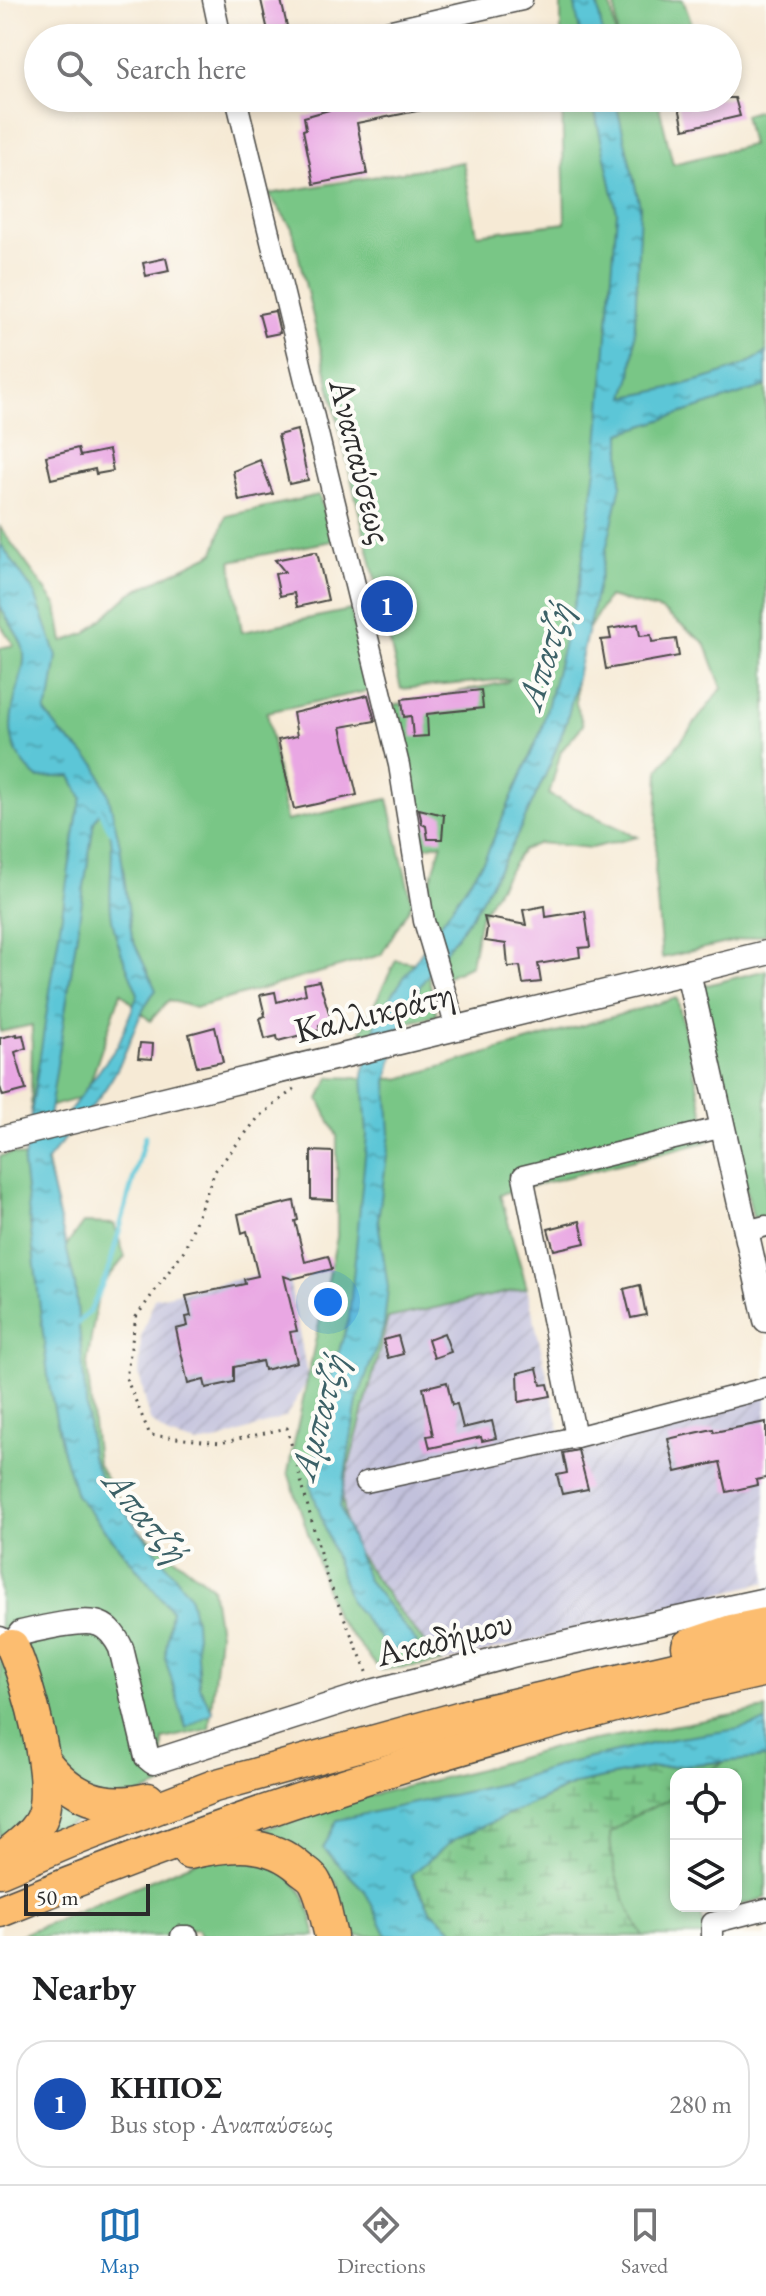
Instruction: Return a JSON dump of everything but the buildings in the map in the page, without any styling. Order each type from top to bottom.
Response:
[{"type":"highway","points":[[596,1684],[699,1641],[766,1624]]},
{"type":"highway","points":[[0,1860],[40,1822],[48,1791],[45,1762],[6,1642]]},
{"type":"highway","points":[[0,1871],[214,1786],[377,1739],[596,1684],[766,1647]]},
{"type":"highway","points":[[0,1911],[233,1821],[567,1717],[766,1670]]},
{"type":"highway","points":[[567,1717],[700,1704],[766,1692]]},
{"type":"highway","points":[[45,1762],[72,1789],[112,1804],[214,1786]]},
{"type":"highway","points":[[88,1875],[211,1848],[256,1845],[290,1858],[313,1879],[322,1899],[331,1936]]},
{"type":"street","points":[[213,0],[218,24]]},
{"type":"street","points":[[418,24],[522,0]]},
{"type":"street","name":"Αναπαύσεως","points":[[239,112],[399,765],[424,921],[456,1028]]},
{"type":"street","name":"Καλλικράτη","points":[[10,1136],[766,953]]},
{"type":"street","points":[[688,972],[723,1127],[756,1228],[766,1320]]},
{"type":"street","points":[[576,1437],[523,1176],[723,1127]]},
{"type":"street","points":[[366,1482],[576,1437],[766,1388]]},
{"type":"street","name":"Ακαδήμου","points":[[6,1642],[21,1633],[85,1622],[99,1624],[113,1634],[121,1648],[147,1757],[153,1762],[375,1691],[516,1654],[766,1600]]},
{"type":"street","points":[[712,1929],[766,1909]]},
{"type":"street","points":[[181,1936],[188,1936]]},
{"type":"path","points":[[302,1085],[258,1118],[215,1171],[185,1249],[136,1317],[126,1378],[150,1435],[220,1443],[287,1428],[326,1575],[375,1691]]},
{"type":"shaded area","points":[[287,1268],[308,1380],[286,1417],[220,1440],[197,1444],[168,1436],[150,1420],[139,1374],[141,1337],[154,1298]]},
{"type":"shaded area","points":[[527,1288],[564,1448],[766,1395],[766,1582],[441,1663],[348,1540],[342,1492],[388,1317]]},
{"type":"green space","points":[[561,0],[610,0],[614,24],[561,24]]},
{"type":"green space","points":[[615,0],[683,0],[692,24],[616,24]]},
{"type":"green space","points":[[766,108],[766,934],[662,958],[655,876],[659,769],[722,688],[705,643],[661,610],[608,597],[575,651],[576,703],[583,725],[561,751],[549,795],[638,837],[591,848],[539,843],[522,850],[480,917],[471,965],[444,978],[428,889],[442,843],[425,847],[394,705],[510,679],[401,689],[292,228],[269,194],[463,162],[477,234],[565,223],[562,112],[660,112],[673,164],[751,145],[744,115]]},
{"type":"green space","points":[[319,495],[332,541],[231,561],[242,632],[351,610],[372,690],[267,712],[286,821],[388,799],[412,903],[381,955],[195,1008],[169,1000],[150,1021],[121,992],[91,1080],[81,1098],[31,1112],[32,1025],[0,1032],[0,648],[14,645],[0,624],[0,527],[57,606],[63,642],[87,633],[131,593],[214,553],[226,516]]},
{"type":"green space","points":[[396,960],[426,965],[437,1015],[359,1036]]},
{"type":"green space","points":[[766,970],[766,1215],[753,1218],[699,987]]},
{"type":"green space","points":[[677,998],[710,1141],[500,1194],[527,1288],[388,1318],[342,1492],[348,1540],[441,1663],[380,1670],[335,1616],[288,1472],[337,1237],[337,1136],[319,1099],[330,1077],[399,1079]]},
{"type":"green space","points":[[45,1152],[64,1249],[83,1223],[114,1224],[125,1257],[99,1289],[87,1363],[97,1463],[135,1527],[212,1587],[219,1633],[209,1729],[163,1739],[163,1785],[0,1853],[0,1156],[12,1153],[26,1158]]},
{"type":"green space","points":[[766,1709],[766,1898],[742,1904],[742,1768],[670,1768],[670,1912],[710,1912],[701,1914],[706,1936],[343,1936],[337,1884],[264,1829],[375,1794],[556,1747]]},
{"type":"green space","points":[[724,1762],[714,1768],[670,1768],[670,1798],[632,1817],[610,1834],[620,1887],[643,1936],[460,1936],[431,1911],[411,1874],[453,1840],[575,1784],[650,1768]]},
{"type":"green space","points":[[257,1857],[298,1888],[308,1906],[316,1936],[200,1936],[197,1929],[163,1936],[18,1936],[204,1858]]},
{"type":"water","points":[[574,0],[597,0],[601,24],[578,24]]},
{"type":"water","points":[[595,112],[618,112],[640,206],[634,348],[625,397],[719,374],[766,352],[766,386],[621,433],[621,485],[567,720],[513,844],[475,911],[420,986],[402,1023],[387,1081],[390,1134],[378,1220],[388,1287],[384,1326],[357,1401],[340,1507],[367,1579],[417,1643],[390,1651],[350,1601],[311,1487],[326,1391],[349,1319],[367,1135],[363,1074],[378,1016],[485,858],[541,731],[579,584],[596,469],[617,212]]},
{"type":"water","points":[[0,543],[35,594],[57,656],[51,696],[45,712],[61,733],[96,765],[108,793],[120,845],[132,938],[156,990],[108,1085],[46,1162],[75,1284],[91,1456],[103,1483],[189,1594],[195,1621],[199,1686],[213,1712],[186,1728],[165,1658],[171,1610],[76,1495],[62,1448],[49,1384],[23,1165],[82,798],[71,776],[38,778],[27,768],[14,746],[12,711],[24,652],[0,605]],"holes":[[[102,808],[112,846],[110,898],[113,922],[138,994],[118,1045],[45,1144],[94,822]]]},
{"type":"water","points":[[766,1722],[766,1758],[650,1768],[575,1784],[453,1840],[411,1875],[431,1911],[460,1936],[387,1936],[365,1891],[323,1848],[337,1820],[501,1784],[564,1764],[672,1739]]},
{"type":"waterway","name":"Απατζή","points":[[98,805],[111,832]]},
{"type":"waterway","name":"Απατζή","points":[[74,1327],[91,1309],[108,1272],[145,1136]]},
{"type":"waterway","name":"Αμπατζή","points":[[402,1643],[413,1655]]},
{"type":"place","name":"ΚΗΠΟΣ","points":[[387,606]]}]
